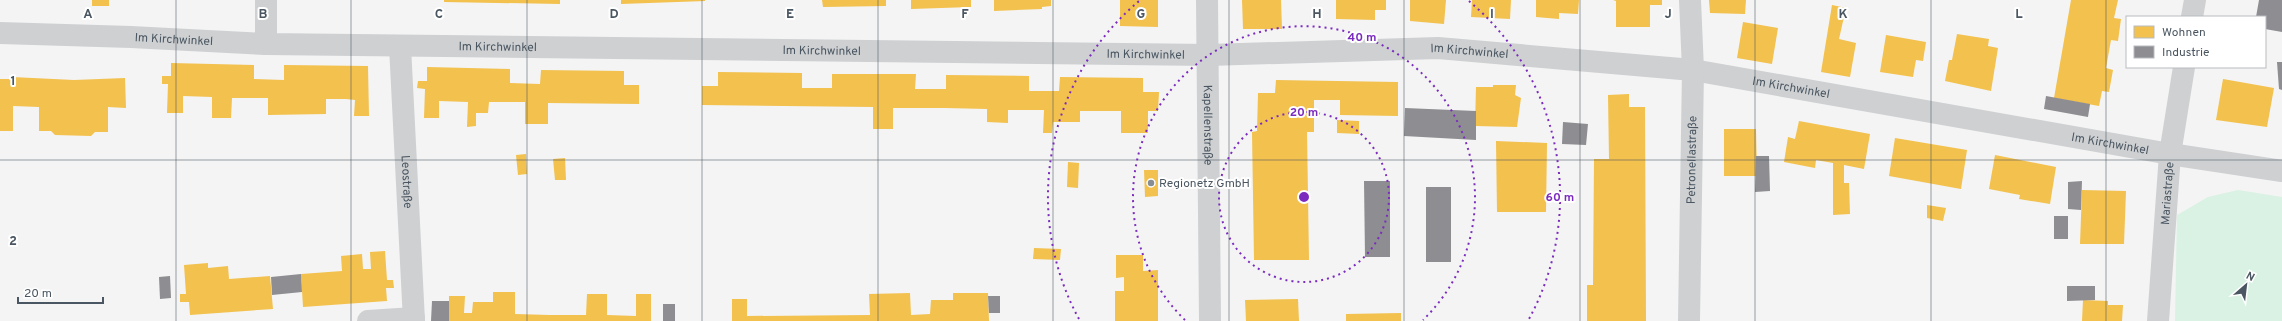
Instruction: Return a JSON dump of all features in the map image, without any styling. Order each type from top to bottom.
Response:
[{"type":"street","points":[[266,0],[266,44]]},
{"type":"street","name":"Kapellenstraße","points":[[1207,0],[1209,55],[1210,321]]},
{"type":"street","name":"Petronellastraße","points":[[1689,321],[1693,70],[1690,0]]},
{"type":"street","points":[[2192,16],[2195,0]]},
{"type":"street","name":"Im Kirchwinkel","points":[[0,33],[131,37],[266,44],[1209,55],[1438,48],[1693,70],[2170,154],[2282,171]]},
{"type":"street","name":"Leostraße","points":[[368,321],[414,319],[400,46]]},
{"type":"street","name":"Mariastraße","points":[[2158,321],[2170,154],[2184,68]]},
{"type":"green space","points":[[2238,190],[2282,197],[2282,321],[2175,321],[2177,215],[2208,197]]},
{"type":"building: Wohnen","points":[[92,0],[109,0],[109,6],[92,6]]},
{"type":"building: Wohnen","points":[[444,0],[560,0],[560,4],[444,2]]},
{"type":"building: Wohnen","points":[[621,0],[705,0],[705,1],[621,4]]},
{"type":"building: Wohnen","points":[[822,0],[886,0],[886,6],[823,7]]},
{"type":"building: Wohnen","points":[[911,0],[971,0],[971,7],[911,9]]},
{"type":"building: Wohnen","points":[[994,0],[1051,0],[1051,6],[1042,7],[1042,9],[994,11]]},
{"type":"building: Wohnen","points":[[1120,0],[1158,0],[1158,27],[1120,26]]},
{"type":"building: Wohnen","points":[[1242,0],[1281,0],[1282,29],[1243,29]]},
{"type":"building: Wohnen","points":[[1336,0],[1386,0],[1386,10],[1375,10],[1375,20],[1336,19]]},
{"type":"building: Wohnen","points":[[1410,0],[1446,0],[1444,24],[1410,21]]},
{"type":"building: Wohnen","points":[[1472,0],[1511,0],[1510,19],[1471,17]]},
{"type":"building: Wohnen","points":[[1536,0],[1579,0],[1578,14],[1559,13],[1559,19],[1536,17]]},
{"type":"building: Wohnen","points":[[1613,0],[1662,0],[1662,5],[1650,5],[1650,27],[1616,27],[1616,1]]},
{"type":"building: Wohnen","points":[[1709,0],[1746,0],[1745,14],[1710,13]]},
{"type":"building: Wohnen","points":[[2071,0],[2118,0],[2114,18],[2121,19],[2118,41],[2111,40],[2106,68],[2113,70],[2109,92],[2102,91],[2099,106],[2054,98]]},
{"type":"building: Wohnen","points":[[1832,5],[1846,8],[1839,39],[1856,43],[1850,77],[1821,72]]},
{"type":"building: Wohnen","points":[[1743,22],[1778,28],[1772,64],[1737,58]]},
{"type":"building: Wohnen","points":[[1957,34],[1989,39],[1988,46],[1998,48],[1991,91],[1945,81],[1949,60],[1952,60]]},
{"type":"building: Wohnen","points":[[1886,35],[1926,42],[1923,61],[1916,60],[1913,77],[1880,72]]},
{"type":"building: Wohnen","points":[[171,63],[254,65],[254,79],[284,80],[284,65],[368,66],[369,116],[354,116],[355,100],[326,99],[326,114],[268,115],[268,98],[232,98],[231,118],[212,118],[212,97],[183,96],[183,113],[167,113],[168,84],[162,84],[162,76],[171,76]]},
{"type":"building: Wohnen","points":[[427,67],[510,69],[510,83],[540,84],[541,70],[624,71],[624,85],[639,85],[639,104],[548,103],[548,124],[525,124],[525,102],[489,102],[488,113],[476,113],[476,126],[467,127],[468,102],[439,101],[439,118],[424,118],[425,89],[417,88],[418,81],[427,81]]},
{"type":"building: Wohnen","points":[[718,72],[802,73],[802,88],[832,88],[832,74],[916,74],[915,89],[946,89],[946,75],[1029,76],[1029,91],[1059,91],[1060,77],[1143,78],[1143,92],[1159,92],[1158,111],[1148,111],[1148,133],[1121,133],[1121,111],[1080,111],[1080,122],[1053,122],[1052,133],[1043,133],[1044,110],[1008,110],[1008,123],[987,122],[987,109],[945,108],[893,108],[893,129],[873,129],[873,107],[702,105],[702,86],[718,86]]},
{"type":"building: Wohnen","points":[[12,77],[74,80],[125,78],[126,108],[108,107],[108,132],[95,132],[91,136],[55,135],[51,131],[39,131],[39,107],[13,106],[13,131],[0,131],[0,79],[12,79]]},
{"type":"building: Wohnen","points":[[2223,79],[2274,88],[2267,127],[2216,120]]},
{"type":"building: Wohnen","points":[[1276,80],[1398,82],[1398,116],[1340,115],[1340,100],[1314,100],[1314,132],[1307,132],[1309,260],[1254,260],[1252,132],[1257,131],[1258,93],[1275,93]]},
{"type":"building: Wohnen","points":[[1493,85],[1516,85],[1515,95],[1521,98],[1517,127],[1475,126],[1476,87],[1493,87]]},
{"type":"building: Wohnen","points":[[1629,94],[1629,107],[1645,107],[1646,321],[1587,321],[1587,285],[1593,285],[1594,159],[1609,159],[1608,95]]},
{"type":"building: Wohnen","points":[[1337,120],[1359,121],[1359,134],[1337,133]]},
{"type":"building: Wohnen","points":[[1799,121],[1870,134],[1864,169],[1844,165],[1844,183],[1849,183],[1850,214],[1833,215],[1833,163],[1816,160],[1815,168],[1784,162],[1788,137],[1795,139]]},
{"type":"building: Wohnen","points":[[1724,129],[1756,129],[1757,176],[1724,176]]},
{"type":"building: Wohnen","points":[[1895,138],[1967,150],[1961,189],[1889,176]]},
{"type":"building: Wohnen","points":[[1496,141],[1547,143],[1546,212],[1497,212]]},
{"type":"building: Wohnen","points":[[526,154],[527,174],[518,175],[516,155]]},
{"type":"building: Wohnen","points":[[1995,155],[2056,167],[2050,204],[2019,199],[2020,195],[1989,189]]},
{"type":"building: Wohnen","points":[[565,158],[566,180],[555,180],[553,159]]},
{"type":"building: Wohnen","points":[[1068,162],[1079,163],[1078,188],[1067,187]]},
{"type":"building: Wohnen","name":"Regionetz GmbH","points":[[1144,170],[1158,170],[1158,196],[1145,197]]},
{"type":"building: Wohnen","points":[[2082,190],[2126,191],[2124,244],[2080,244]]},
{"type":"building: Wohnen","points":[[1927,205],[1946,208],[1943,221],[1927,218]]},
{"type":"building: Wohnen","points":[[1034,248],[1061,249],[1060,260],[1033,259]]},
{"type":"building: Wohnen","points":[[385,251],[387,280],[393,280],[394,288],[386,288],[387,301],[303,307],[301,274],[342,271],[341,256],[362,254],[363,269],[371,269],[370,252]]},
{"type":"building: Wohnen","points":[[1116,255],[1143,255],[1143,271],[1158,270],[1158,321],[1115,321],[1115,291],[1124,291],[1124,277],[1116,278]]},
{"type":"building: Wohnen","points":[[208,263],[208,268],[228,266],[229,279],[270,276],[273,309],[190,315],[189,302],[180,302],[180,294],[186,294],[184,265]]},
{"type":"building: Wohnen","points":[[493,292],[515,292],[515,314],[550,315],[586,315],[587,294],[607,294],[607,315],[636,316],[636,294],[651,294],[651,321],[449,321],[449,296],[465,296],[464,313],[472,313],[473,302],[493,302]]},
{"type":"building: Wohnen","points":[[910,293],[911,315],[930,314],[931,300],[953,300],[953,293],[988,293],[989,321],[732,321],[732,299],[747,299],[747,316],[870,315],[869,294]]},
{"type":"building: Wohnen","points":[[1298,299],[1299,321],[1246,321],[1245,300]]},
{"type":"building: Wohnen","points":[[2083,300],[2108,301],[2108,305],[2123,305],[2122,321],[2082,321]]},
{"type":"building: Wohnen","points":[[1401,313],[1401,321],[1346,321],[1346,314]]},
{"type":"building: Industrie","points":[[2259,0],[2282,0],[2282,32],[2266,29],[2266,16],[2256,16]]},
{"type":"building: Industrie","points":[[2277,62],[2282,62],[2282,90],[2279,89]]},
{"type":"building: Industrie","points":[[2046,96],[2090,104],[2088,117],[2044,109]]},
{"type":"building: Industrie","points":[[1405,108],[1476,111],[1476,140],[1404,136]]},
{"type":"building: Industrie","points":[[1563,122],[1588,124],[1586,145],[1562,144]]},
{"type":"building: Industrie","points":[[1756,156],[1769,156],[1770,191],[1755,192]]},
{"type":"building: Industrie","points":[[1364,181],[1390,181],[1390,257],[1365,257]]},
{"type":"building: Industrie","points":[[2082,181],[2081,210],[2068,209],[2068,182]]},
{"type":"building: Industrie","points":[[1426,187],[1451,187],[1451,262],[1426,262]]},
{"type":"building: Industrie","points":[[2054,216],[2068,216],[2068,239],[2054,239]]},
{"type":"building: Industrie","points":[[301,274],[302,292],[272,295],[271,277]]},
{"type":"building: Industrie","points":[[170,276],[171,298],[160,299],[159,277]]},
{"type":"building: Industrie","points":[[2067,286],[2095,286],[2095,300],[2067,301]]},
{"type":"building: Industrie","points":[[988,296],[1000,296],[1000,313],[989,313]]},
{"type":"building: Industrie","points":[[432,301],[449,301],[449,321],[431,321]]},
{"type":"building: Industrie","points":[[663,304],[675,304],[675,321],[663,321]]},
{"type":"place","name":"Regionetz GmbH","points":[[1151,183]]}]
